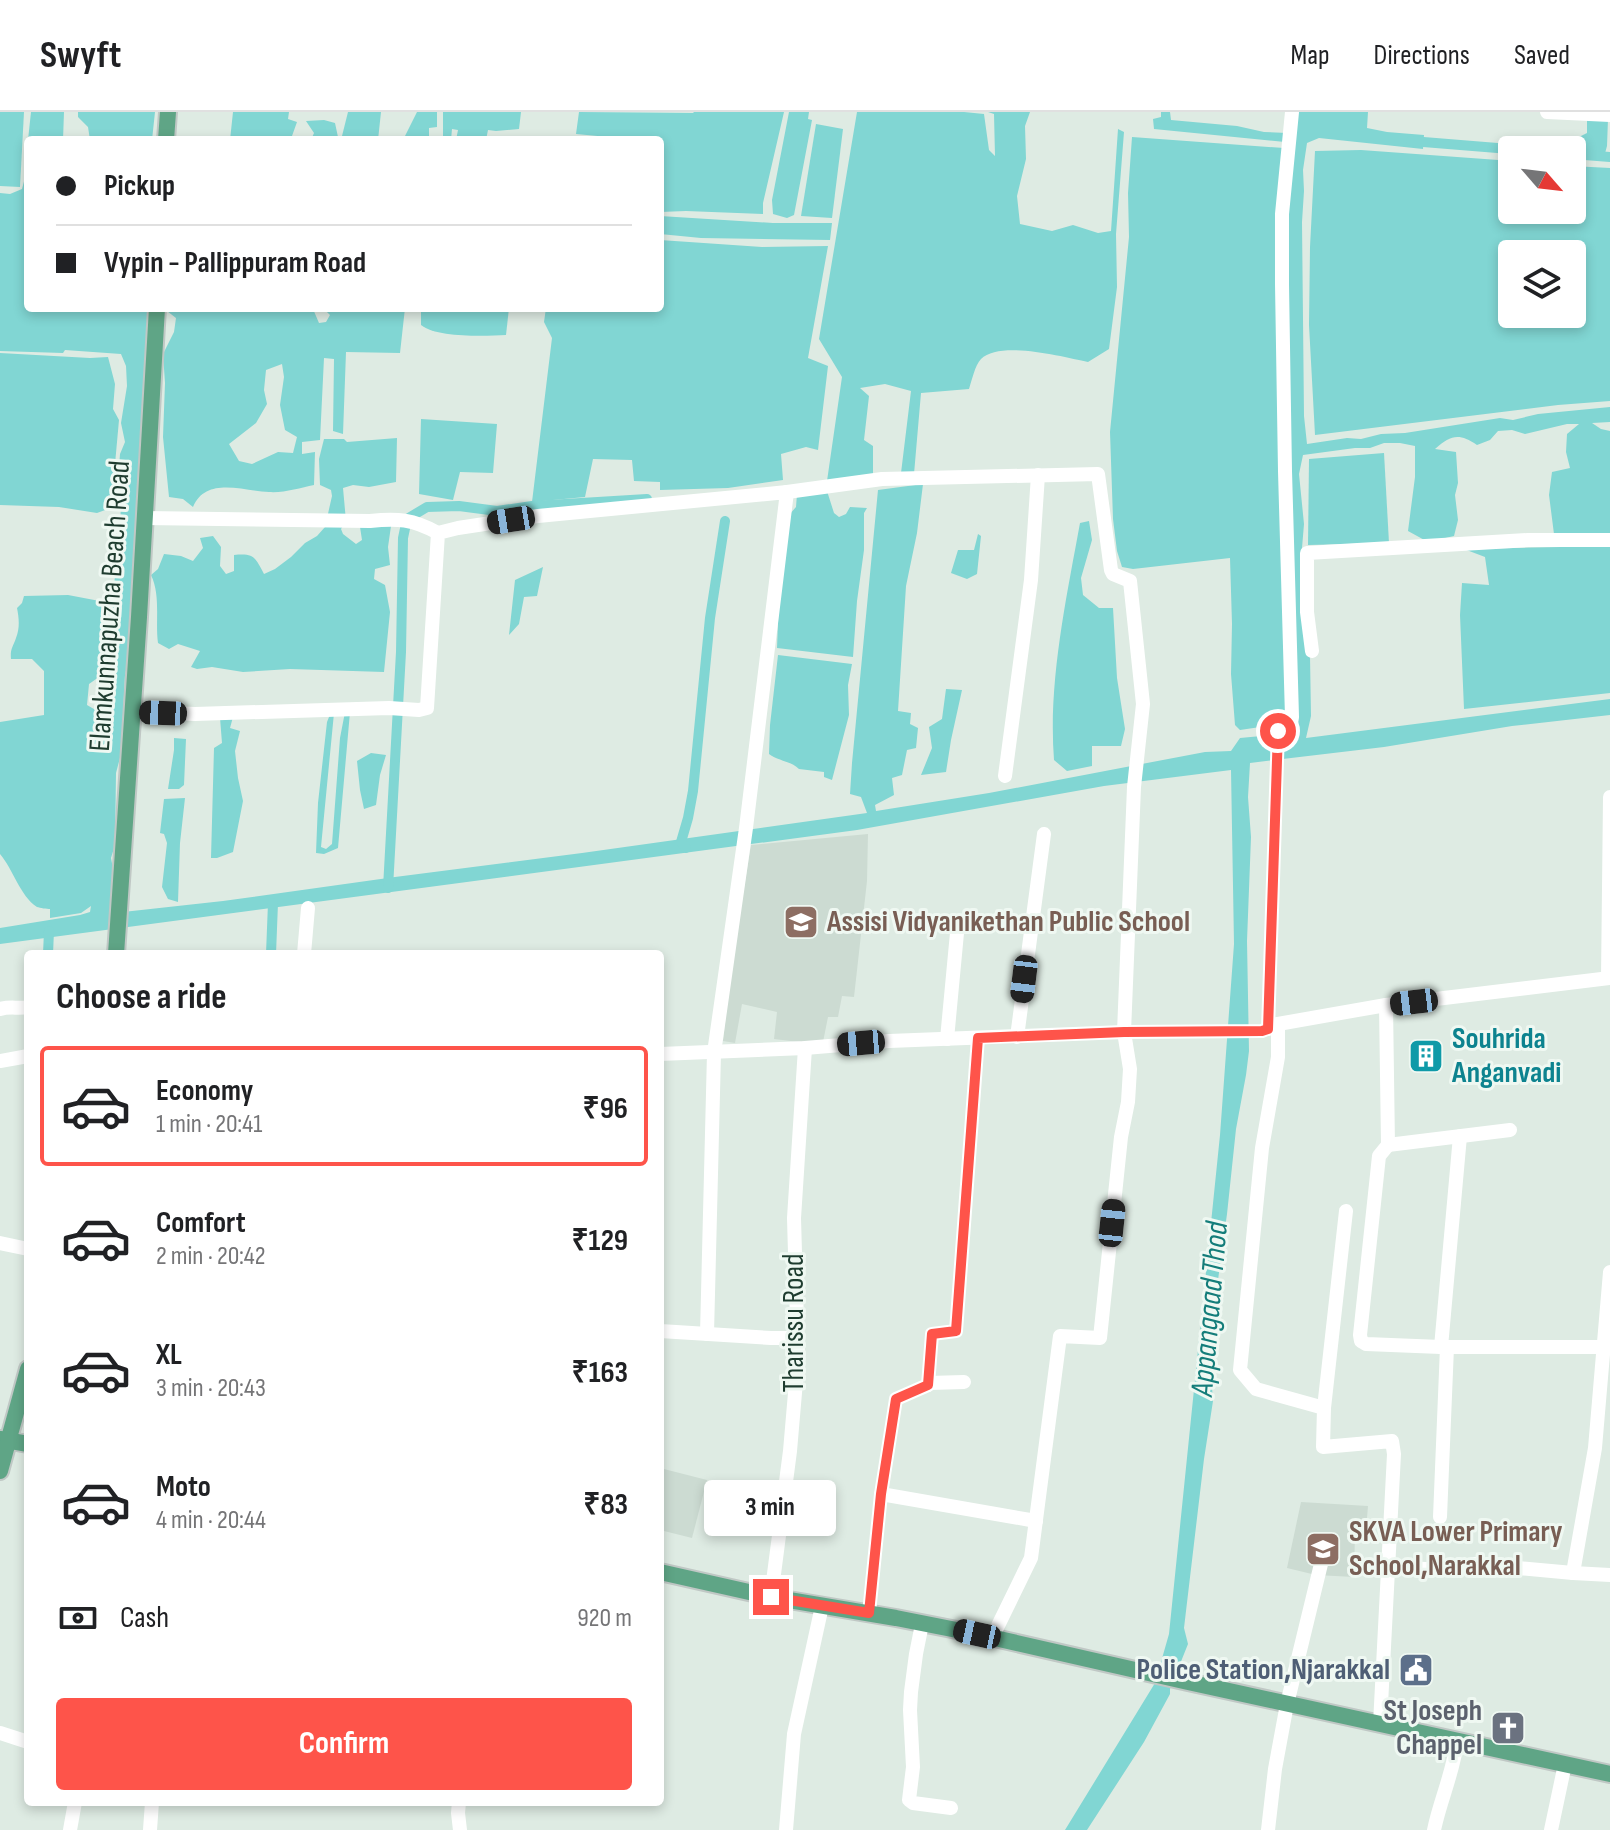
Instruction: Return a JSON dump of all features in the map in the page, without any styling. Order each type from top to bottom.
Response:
[{"type":"main road","points":[[166,136],[168,112]]},
{"type":"main road","name":"Elamkunnapuzha Beach Road","points":[[116,946],[157,312]]},
{"type":"main road","points":[[0,1471],[4,1439],[24,1381]]},
{"type":"main road","points":[[4,1439],[24,1443]]},
{"type":"main road","points":[[664,1573],[771,1597],[992,1638],[1610,1774]]},
{"type":"street","points":[[1292,112],[1282,214],[1292,717],[1290,729],[1278,731],[1269,1028],[1278,1057],[1262,1148],[1240,1370],[1256,1389],[1324,1408]]},
{"type":"street","points":[[1547,112],[1610,115]]},
{"type":"street","points":[[144,518],[361,521],[396,518],[421,524],[438,533],[538,516],[787,492],[882,479],[1098,474],[1111,570],[1113,574],[1130,581],[1143,704],[1134,787],[1124,1032],[1130,1069],[1128,1102],[1121,1137],[1100,1338],[1060,1336],[1031,1558],[992,1638]]},
{"type":"street","points":[[1005,776],[1031,580],[1038,475]]},
{"type":"street","points":[[707,1334],[714,1053],[746,828],[787,492]]},
{"type":"street","points":[[132,711],[195,714],[427,708],[438,533]]},
{"type":"street","points":[[1312,651],[1307,612],[1307,553],[1528,540],[1610,540]]},
{"type":"street","points":[[664,1054],[889,1041],[1269,1028],[1386,1005],[1609,978],[1610,797]]},
{"type":"street","points":[[1017,1037],[1044,834]]},
{"type":"street","points":[[304,950],[308,908]]},
{"type":"street","points":[[947,1039],[957,933]]},
{"type":"street","points":[[1386,1005],[1388,1145],[1379,1156],[1361,1341],[1366,1344],[1444,1347],[1604,1347]]},
{"type":"street","points":[[0,1009],[24,1007]]},
{"type":"street","points":[[928,1385],[932,1334],[956,1331],[978,1038]]},
{"type":"street","name":"Tharissu Road","points":[[771,1597],[790,1451],[798,1358],[794,1218],[805,1048]]},
{"type":"street","points":[[0,1061],[24,1057]]},
{"type":"street","points":[[1388,1145],[1510,1130]]},
{"type":"street","points":[[1440,1517],[1444,1347],[1460,1136]]},
{"type":"street","points":[[1346,1211],[1324,1408],[1323,1447],[1392,1441],[1394,1454],[1380,1724]]},
{"type":"street","points":[[0,1243],[24,1248]]},
{"type":"street","points":[[1573,1573],[1595,1448],[1610,1272]]},
{"type":"street","points":[[664,1331],[797,1338]]},
{"type":"street","points":[[869,1613],[881,1494],[896,1399],[929,1383],[964,1382]]},
{"type":"street","points":[[881,1494],[1036,1521]]},
{"type":"street","points":[[1268,1830],[1287,1704],[1321,1564]]},
{"type":"street","points":[[1474,1564],[1610,1575]]},
{"type":"street","points":[[1388,1567],[1444,1570]]},
{"type":"street","points":[[786,1830],[794,1734],[822,1606]]},
{"type":"street","points":[[922,1624],[911,1692],[913,1767],[909,1800],[951,1808]]},
{"type":"street","points":[[0,1733],[24,1741]]},
{"type":"street","points":[[1434,1830],[1455,1760],[1457,1741]]},
{"type":"street","points":[[1551,1830],[1565,1764]]},
{"type":"street","points":[[70,1830],[74,1806]]},
{"type":"street","points":[[150,1830],[152,1806]]},
{"type":"street","points":[[459,1806],[460,1830]]},
{"type":"shaded area","name":"Assisi Vidyanikethan Public School","points":[[868,834],[867,881],[854,997],[842,996],[838,1017],[828,1017],[823,1042],[774,1039],[777,1012],[742,1004],[735,1043],[723,1041],[751,845]]},
{"type":"shaded area","points":[[664,1469],[707,1480],[692,1538],[664,1531]]},
{"type":"shaded area","name":"SKVA Lower Primary School,Narakkal","points":[[1301,1502],[1368,1506],[1366,1530],[1355,1531],[1354,1577],[1316,1575],[1287,1568]]},
{"type":"water","points":[[0,112],[24,112],[20,187],[0,186]]},
{"type":"water","points":[[31,112],[64,112],[63,136],[28,136]]},
{"type":"water","points":[[78,112],[155,112],[152,136],[89,136],[88,127],[78,117]]},
{"type":"water","points":[[233,112],[289,112],[288,119],[297,122],[292,136],[230,136]]},
{"type":"water","points":[[348,112],[381,112],[378,136],[342,136]]},
{"type":"water","points":[[417,112],[437,112],[437,127],[429,128],[429,136],[405,136]]},
{"type":"water","points":[[443,112],[521,112],[519,129],[488,130],[487,136],[457,136],[458,130],[452,129],[451,136],[443,136]]},
{"type":"water","points":[[579,112],[784,112],[763,214],[664,212],[664,136],[576,134]]},
{"type":"water","points":[[789,112],[809,112],[808,119],[812,120],[794,215],[787,218],[773,214],[772,200]]},
{"type":"water","points":[[857,112],[984,114],[989,150],[995,156],[994,114],[988,112],[1030,112],[1025,126],[1026,159],[1017,196],[1020,224],[1052,231],[1073,225],[1098,233],[1111,231],[1118,129],[1124,132],[1116,234],[1117,287],[1109,349],[1088,362],[1017,350],[990,353],[981,359],[975,369],[969,389],[921,393],[914,474],[901,473],[911,391],[885,384],[860,388],[869,396],[864,440],[873,446],[873,475],[827,481],[842,377],[819,339]]},
{"type":"water","points":[[1161,112],[1170,112],[1171,120],[1287,133],[1285,142],[1154,129],[1153,119],[1161,117]]},
{"type":"water","name":"Appangaad Thod","points":[[1296,112],[1368,112],[1367,128],[1424,135],[1423,149],[1319,138],[1307,143],[1302,222],[1307,444],[1500,418],[1513,420],[1538,414],[1610,407],[1610,422],[1592,423],[1610,431],[1610,536],[1554,534],[1549,495],[1552,472],[1570,468],[1566,452],[1567,434],[1579,424],[1525,434],[1512,430],[1498,431],[1490,440],[1477,445],[1460,437],[1441,444],[1435,449],[1456,452],[1458,520],[1454,536],[1428,542],[1408,531],[1415,477],[1415,446],[1384,443],[1370,448],[1303,455],[1299,474],[1304,524],[1301,560],[1310,656],[1311,716],[1306,738],[1610,699],[1610,715],[1250,763],[1249,1051],[1236,1129],[1215,1302],[1211,1373],[1213,1401],[1184,1628],[1188,1644],[1170,1694],[1144,1742],[1087,1830],[1065,1830],[1155,1683],[1169,1634],[1220,1135],[1234,944],[1231,770],[1104,786],[857,830],[0,944],[0,928],[80,915],[90,912],[91,906],[81,913],[50,918],[50,909],[37,907],[31,902],[0,854],[0,722],[44,715],[44,671],[32,659],[11,659],[19,627],[17,608],[24,596],[68,595],[110,603],[106,672],[89,684],[87,705],[99,712],[106,712],[105,733],[114,695],[103,691],[111,652],[114,585],[129,524],[121,513],[118,480],[120,454],[125,442],[121,423],[127,386],[126,366],[121,354],[65,350],[63,353],[0,351],[0,193],[10,194],[22,189],[24,181],[24,312],[152,312],[149,350],[146,351],[129,658],[125,675],[121,754],[116,773],[115,845],[111,858],[114,913],[223,901],[867,813],[861,797],[850,794],[878,490],[923,484],[906,586],[898,711],[911,713],[910,724],[918,728],[916,748],[907,750],[902,775],[892,778],[894,795],[875,805],[876,811],[1205,752],[1231,751],[1240,738],[1293,733],[1283,273]]},
{"type":"water","points":[[1587,115],[1608,119],[1604,157],[1586,155],[1586,136],[1581,136],[1587,133]]},
{"type":"water","points":[[324,120],[335,123],[338,136],[313,136],[306,121]]},
{"type":"water","points":[[816,124],[843,129],[832,218],[801,216]]},
{"type":"water","points":[[1132,137],[1284,148],[1288,718],[1280,724],[1240,730],[1235,725],[1231,674],[1230,558],[1133,569],[1122,567],[1117,551],[1110,432],[1129,237]]},
{"type":"water","points":[[1361,150],[1498,160],[1498,224],[1586,224],[1586,167],[1610,168],[1610,401],[1315,435],[1309,325],[1315,151]]},
{"type":"water","points":[[664,216],[832,223],[830,240],[664,234]]},
{"type":"water","points":[[664,240],[762,247],[828,246],[808,358],[828,366],[818,450],[806,447],[781,454],[783,480],[728,488],[660,490],[660,482],[634,481],[632,460],[593,459],[585,497],[532,502],[552,338],[544,322],[545,312],[664,312]]},
{"type":"water","points":[[168,312],[314,312],[319,323],[326,322],[330,315],[327,312],[405,312],[400,353],[346,352],[343,434],[333,431],[334,359],[324,358],[320,440],[302,442],[302,454],[315,452],[314,485],[275,492],[216,488],[199,497],[193,507],[183,499],[169,497],[163,437],[163,354],[174,332],[176,318]],"holes":[[[282,364],[284,377],[280,405],[285,430],[297,437],[293,453],[278,452],[252,464],[239,461],[229,444],[256,423],[267,404],[264,390],[266,370]]]},
{"type":"water","points":[[421,312],[509,312],[506,335],[462,335],[438,332],[421,325]]},
{"type":"water","points":[[0,353],[108,357],[115,384],[113,409],[119,420],[114,475],[116,506],[97,513],[59,507],[0,505]]},
{"type":"water","points":[[421,419],[497,424],[493,473],[460,472],[453,500],[419,494]]},
{"type":"water","points":[[397,438],[396,482],[343,488],[346,521],[341,529],[343,534],[356,544],[362,540],[360,527],[391,526],[388,547],[390,565],[375,569],[374,579],[385,585],[390,612],[384,672],[197,669],[191,667],[200,651],[178,644],[169,649],[158,643],[157,600],[151,575],[158,569],[164,554],[193,561],[203,548],[200,538],[213,536],[221,547],[220,566],[226,574],[234,571],[234,555],[253,557],[264,574],[275,569],[325,527],[332,496],[331,490],[320,485],[319,459],[324,439],[344,439],[347,442]]},
{"type":"water","points":[[1384,453],[1389,543],[1308,545],[1309,459]]},
{"type":"water","points":[[827,491],[834,513],[839,517],[846,514],[850,507],[867,508],[864,513],[864,550],[853,657],[777,648],[779,597],[789,515],[796,507],[797,494]]},
{"type":"water","points":[[1089,521],[1092,540],[1081,578],[1083,595],[1099,608],[1113,608],[1117,678],[1125,729],[1121,746],[1092,746],[1092,766],[1067,771],[1054,760],[1056,671],[1080,523]]},
{"type":"water","points":[[978,534],[981,536],[977,574],[967,579],[951,573],[958,550],[974,550]]},
{"type":"water","points":[[1610,546],[1610,693],[1464,709],[1460,615],[1462,583],[1489,585],[1485,557],[1464,549]]},
{"type":"water","points":[[543,567],[537,596],[524,597],[519,624],[509,635],[515,580]]},
{"type":"water","points":[[778,655],[852,664],[848,685],[849,715],[832,780],[824,777],[824,772],[799,769],[769,754]]},
{"type":"water","points":[[946,689],[962,690],[946,772],[921,775],[932,748],[929,727],[942,719]]},
{"type":"water","points":[[331,712],[334,713],[321,847],[326,849],[332,844],[340,738],[345,712],[350,712],[338,848],[324,854],[316,853],[318,803],[327,722]]},
{"type":"water","points":[[233,717],[230,728],[240,731],[235,751],[243,801],[233,852],[211,858],[214,748],[222,743],[220,718]]},
{"type":"water","points":[[174,738],[186,739],[184,785],[179,789],[168,789],[174,750]]},
{"type":"water","points":[[371,753],[386,755],[376,805],[364,809],[357,761]]},
{"type":"water","points":[[185,798],[178,902],[168,899],[162,887],[167,843],[164,834],[160,833],[164,799]]},
{"type":"waterway","points":[[1411,141],[1498,148]]},
{"type":"waterway","points":[[1586,155],[1610,157]]},
{"type":"waterway","points":[[388,888],[401,652],[403,538],[407,519],[427,507],[459,506],[497,511],[647,499]]},
{"type":"waterway","points":[[123,555],[126,507]]},
{"type":"waterway","points":[[686,848],[681,842],[693,791],[710,618],[725,521]]},
{"type":"waterway","points":[[271,950],[273,903]]},
{"type":"waterway","points":[[48,950],[49,931]]},
{"type":"place","name":"Assisi Vidyanikethan Public School","points":[[801,922]]},
{"type":"place","name":"Souhrida Anganvadi","points":[[1426,1056]]},
{"type":"place","name":"SKVA Lower Primary School,Narakkal","points":[[1323,1549]]},
{"type":"place","name":"Police Station,Njarakkal","points":[[1416,1670]]},
{"type":"place","name":"St Joseph Chappel","points":[[1508,1728]]},
{"type":"route","points":[[771,1597],[869,1613],[881,1494],[896,1399],[928,1385],[932,1334],[956,1331],[978,1038],[1268,1029],[1278,731]]}]
